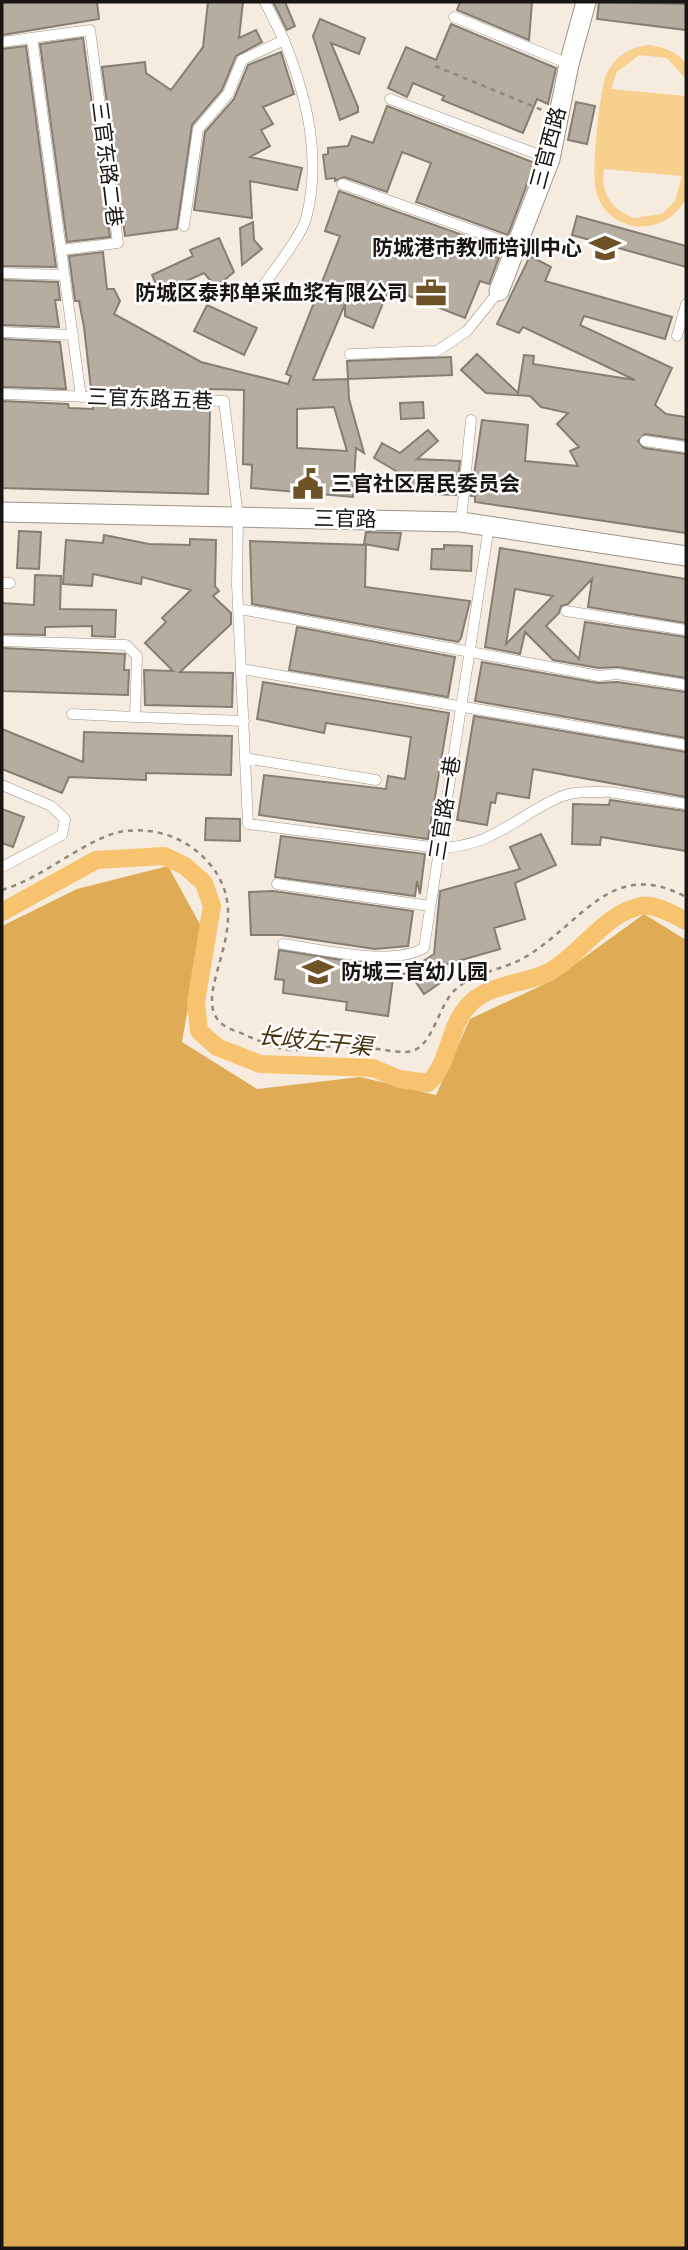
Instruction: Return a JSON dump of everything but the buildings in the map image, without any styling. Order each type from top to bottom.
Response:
[{"type":"street","name":"三官西路","points":[[499,291],[550,159],[569,64],[586,2]]},
{"type":"street","name":"三官路","points":[[2,512],[461,522],[686,555]]},
{"type":"lane","points":[[259,292],[306,221],[314,144],[303,88],[265,2]]},
{"type":"lane","points":[[454,17],[569,64]]},
{"type":"lane","name":"三官东路二巷","points":[[33,38],[90,30],[117,243],[61,250]]},
{"type":"lane","points":[[2,42],[33,38],[81,397]]},
{"type":"lane","points":[[184,226],[198,129],[228,94],[242,60],[284,40]]},
{"type":"lane","points":[[390,99],[550,159]]},
{"type":"lane","points":[[342,184],[516,246]]},
{"type":"lane","points":[[2,273],[64,275]]},
{"type":"lane","points":[[350,354],[437,351],[467,331],[499,291]]},
{"type":"lane","points":[[677,336],[686,304]]},
{"type":"lane","points":[[2,332],[73,335]]},
{"type":"lane","name":"三官东路五巷","points":[[2,394],[224,401],[238,517]]},
{"type":"lane","points":[[461,522],[471,420]]},
{"type":"lane","points":[[645,441],[686,447]]},
{"type":"lane","points":[[238,517],[237,584],[248,824],[439,848],[466,847],[491,837],[561,797],[579,792],[607,792],[686,804]]},
{"type":"lane","name":"三官路一巷","points":[[283,944],[363,956],[413,954],[424,948],[489,526]]},
{"type":"lane","points":[[240,608],[469,654],[599,676],[617,674],[686,685]]},
{"type":"lane","points":[[566,611],[686,630]]},
{"type":"lane","points":[[2,641],[126,645],[137,656],[135,717]]},
{"type":"lane","points":[[242,669],[686,745]]},
{"type":"lane","points":[[72,714],[244,721]]},
{"type":"lane","points":[[246,758],[376,780]]},
{"type":"lane","points":[[2,785],[51,806],[65,819],[62,835],[3,865]]},
{"type":"lane","points":[[277,884],[430,906]]},
{"type":"path","points":[[435,66],[538,108]]},
{"type":"shaded area","points":[[640,46],[659,47],[678,55],[686,63],[686,79],[667,58],[639,55],[617,72],[611,89],[686,96],[686,198],[666,220],[638,226],[625,224],[612,217],[603,206],[596,191],[594,167],[605,77],[622,55]],"holes":[[[604,169],[682,176],[675,201],[662,214],[634,218],[619,210],[609,200],[603,178]]]},
{"type":"shaded area","points":[[168,866],[202,928],[182,1042],[257,1089],[360,1077],[436,1095],[470,1019],[553,980],[644,914],[686,940],[686,2248],[2,2248],[2,926],[77,889]]},
{"type":"waterway","name":"长歧左干渠","points":[[2,912],[96,860],[164,856],[185,866],[204,883],[212,906],[196,1002],[199,1031],[217,1047],[260,1064],[373,1068],[399,1079],[428,1083],[442,1064],[465,1009],[483,994],[535,978],[554,969],[606,924],[628,910],[652,906],[686,921]]},
{"type":"place","name":"防城港市教师培训中心","points":[[605,248]]},
{"type":"place","name":"防城区泰邦单采血浆有限公司","points":[[431,293]]},
{"type":"place","name":"三官社区居民委员会","points":[[308,484]]},
{"type":"place","name":"防城三官幼儿园","points":[[318,972]]}]
